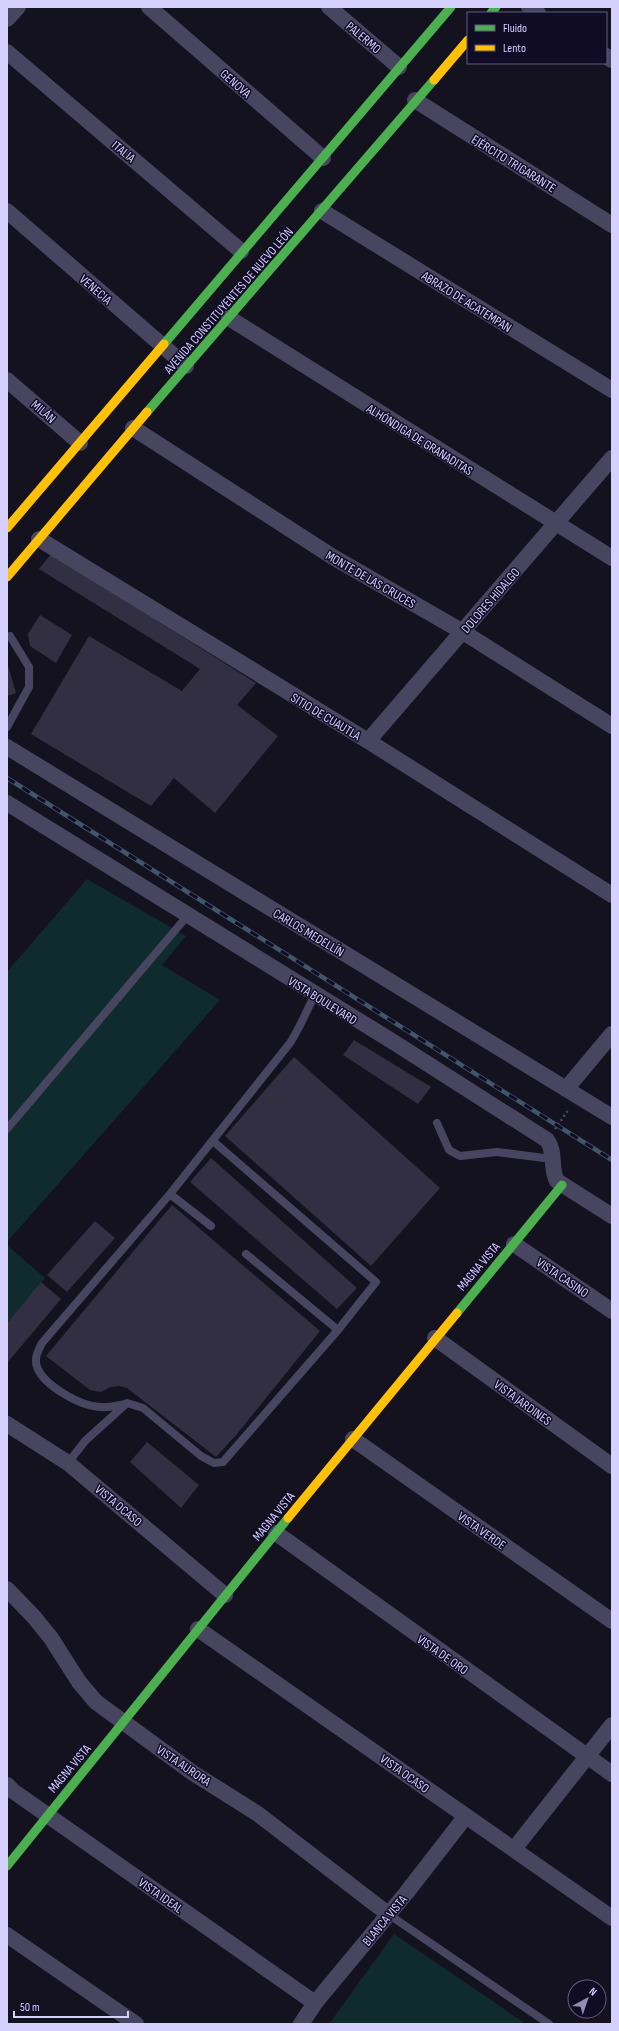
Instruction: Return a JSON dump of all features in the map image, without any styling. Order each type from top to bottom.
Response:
[{"type":"main road","name":"AVENIDA CONSTITUYENTES DE NUEVO LEÓN","points":[[7,528],[241,251],[323,158],[451,7]]},
{"type":"main road","name":"AVENIDA CONSTITUYENTES DE NUEVO LEÓN","points":[[7,577],[186,366],[322,211],[415,100],[467,41]]},
{"type":"main road","name":"MAGNA VISTA","points":[[7,1866],[352,1439],[562,1185]]},
{"type":"street","points":[[7,20],[18,7]]},
{"type":"street","name":"GENOVA","points":[[150,7],[323,158]]},
{"type":"street","name":"PALERMO","points":[[329,7],[399,67]]},
{"type":"street","name":"ITALIA","points":[[7,52],[241,251]]},
{"type":"street","name":"EJÉRCITO TRIGARANTE","points":[[415,100],[612,225]]},
{"type":"street","name":"VENECIA","points":[[7,211],[186,366]]},
{"type":"street","name":"ABRAZO DE ACATEMPAN","points":[[322,211],[612,390]]},
{"type":"street","name":"ALHÓNDIGA DE GRANADITAS","points":[[229,318],[612,558]]},
{"type":"street","name":"MILÁN","points":[[7,380],[80,443]]},
{"type":"street","name":"MONTE DE LAS CRUCES","points":[[133,428],[333,557],[463,632],[612,726]]},
{"type":"street","name":"DOLORES HIDALGO","points":[[368,741],[612,458]]},
{"type":"street","name":"SITIO DE CUAUTLA","points":[[39,539],[368,741],[612,895]]},
{"type":"street","name":"CARLOS MEDELLÍN","points":[[7,746],[612,1117]]},
{"type":"street","name":"VISTA BOULEVARD","points":[[7,804],[188,915],[547,1140]]},
{"type":"street","points":[[572,1093],[612,1034]]},
{"type":"street","points":[[547,1140],[550,1144],[554,1176],[562,1185],[612,1216]]},
{"type":"street","name":"VISTA CASINO","points":[[514,1244],[612,1311]]},
{"type":"street","name":"VISTA JARDINES","points":[[435,1338],[610,1461]]},
{"type":"street","name":"VISTA OCASO","points":[[7,1424],[68,1463],[225,1595]]},
{"type":"street","name":"VISTA VERDE","points":[[352,1439],[612,1621]]},
{"type":"street","name":"VISTA DE ORO","points":[[276,1533],[612,1774]]},
{"type":"street","name":"VISTA AURORA","points":[[7,1589],[47,1633],[79,1682],[96,1702],[193,1773],[258,1814],[388,1914]]},
{"type":"street","name":"VISTA OCASO","points":[[198,1629],[612,1918]]},
{"type":"street","points":[[514,1849],[612,1725]]},
{"type":"street","name":"VISTA IDEAL","points":[[7,1785],[47,1815],[316,2003]]},
{"type":"street","name":"BLANCA VISTA","points":[[301,2024],[316,2003],[466,1816]]},
{"type":"street","points":[[7,1935],[136,2024]]},
{"type":"lane","points":[[7,727],[29,687],[29,666],[8,637]]},
{"type":"lane","points":[[7,1128],[188,915]]},
{"type":"lane","points":[[213,1142],[376,1282],[338,1330],[223,1462],[214,1463],[201,1456],[143,1408],[127,1403],[101,1408],[88,1405],[64,1394],[47,1382],[37,1367],[36,1355],[42,1343],[213,1142],[290,1043],[315,995]]},
{"type":"lane","points":[[437,1123],[449,1150],[460,1156],[497,1152],[552,1159]]},
{"type":"lane","points":[[170,1194],[211,1226]]},
{"type":"lane","points":[[246,1254],[338,1330]]},
{"type":"lane","points":[[68,1463],[85,1441],[127,1403]]},
{"type":"lane","points":[[388,1914],[549,2024]]},
{"type":"path","points":[[547,1140],[572,1093]]},
{"type":"green space","points":[[87,879],[186,936],[162,965],[220,1000],[7,1242],[7,972]]},
{"type":"green space","points":[[7,1245],[45,1278],[7,1323]]},
{"type":"green space","points":[[394,1934],[526,2024],[329,2024]]},
{"type":"building","points":[[51,554],[256,683],[237,705],[278,736],[215,813],[174,778],[151,806],[31,734],[89,636],[182,691],[200,669],[39,569]]},
{"type":"building","points":[[40,615],[72,635],[56,663],[30,646],[28,634]]},
{"type":"building","points":[[7,662],[16,693],[7,696]]},
{"type":"building","points":[[354,1040],[431,1087],[418,1104],[343,1055]]},
{"type":"building","points":[[294,1057],[440,1188],[371,1266],[225,1136]]},
{"type":"building","points":[[211,1158],[357,1288],[337,1309],[190,1182]]},
{"type":"building","points":[[172,1205],[320,1331],[237,1434],[216,1457],[127,1388],[119,1386],[110,1387],[101,1392],[90,1390],[46,1356]]},
{"type":"building","points":[[95,1221],[115,1238],[67,1292],[47,1275]]},
{"type":"building","points":[[41,1282],[61,1299],[7,1363],[7,1323]]},
{"type":"building","points":[[147,1442],[199,1485],[181,1508],[130,1462]]},
{"type":"railway","points":[[7,778],[612,1160]]},
{"type":"traffic: fast","points":[[164,344],[451,7]]},
{"type":"traffic: fast","points":[[492,12],[496,7]]},
{"type":"traffic: fast","points":[[147,412],[434,80]]},
{"type":"traffic: fast","points":[[457,1313],[562,1185]]},
{"type":"traffic: fast","points":[[7,1866],[288,1518]]},
{"type":"traffic: slow","points":[[434,80],[467,41]]},
{"type":"traffic: slow","points":[[7,528],[164,344]]},
{"type":"traffic: slow","points":[[7,577],[147,412]]},
{"type":"traffic: slow","points":[[288,1518],[457,1313]]}]
